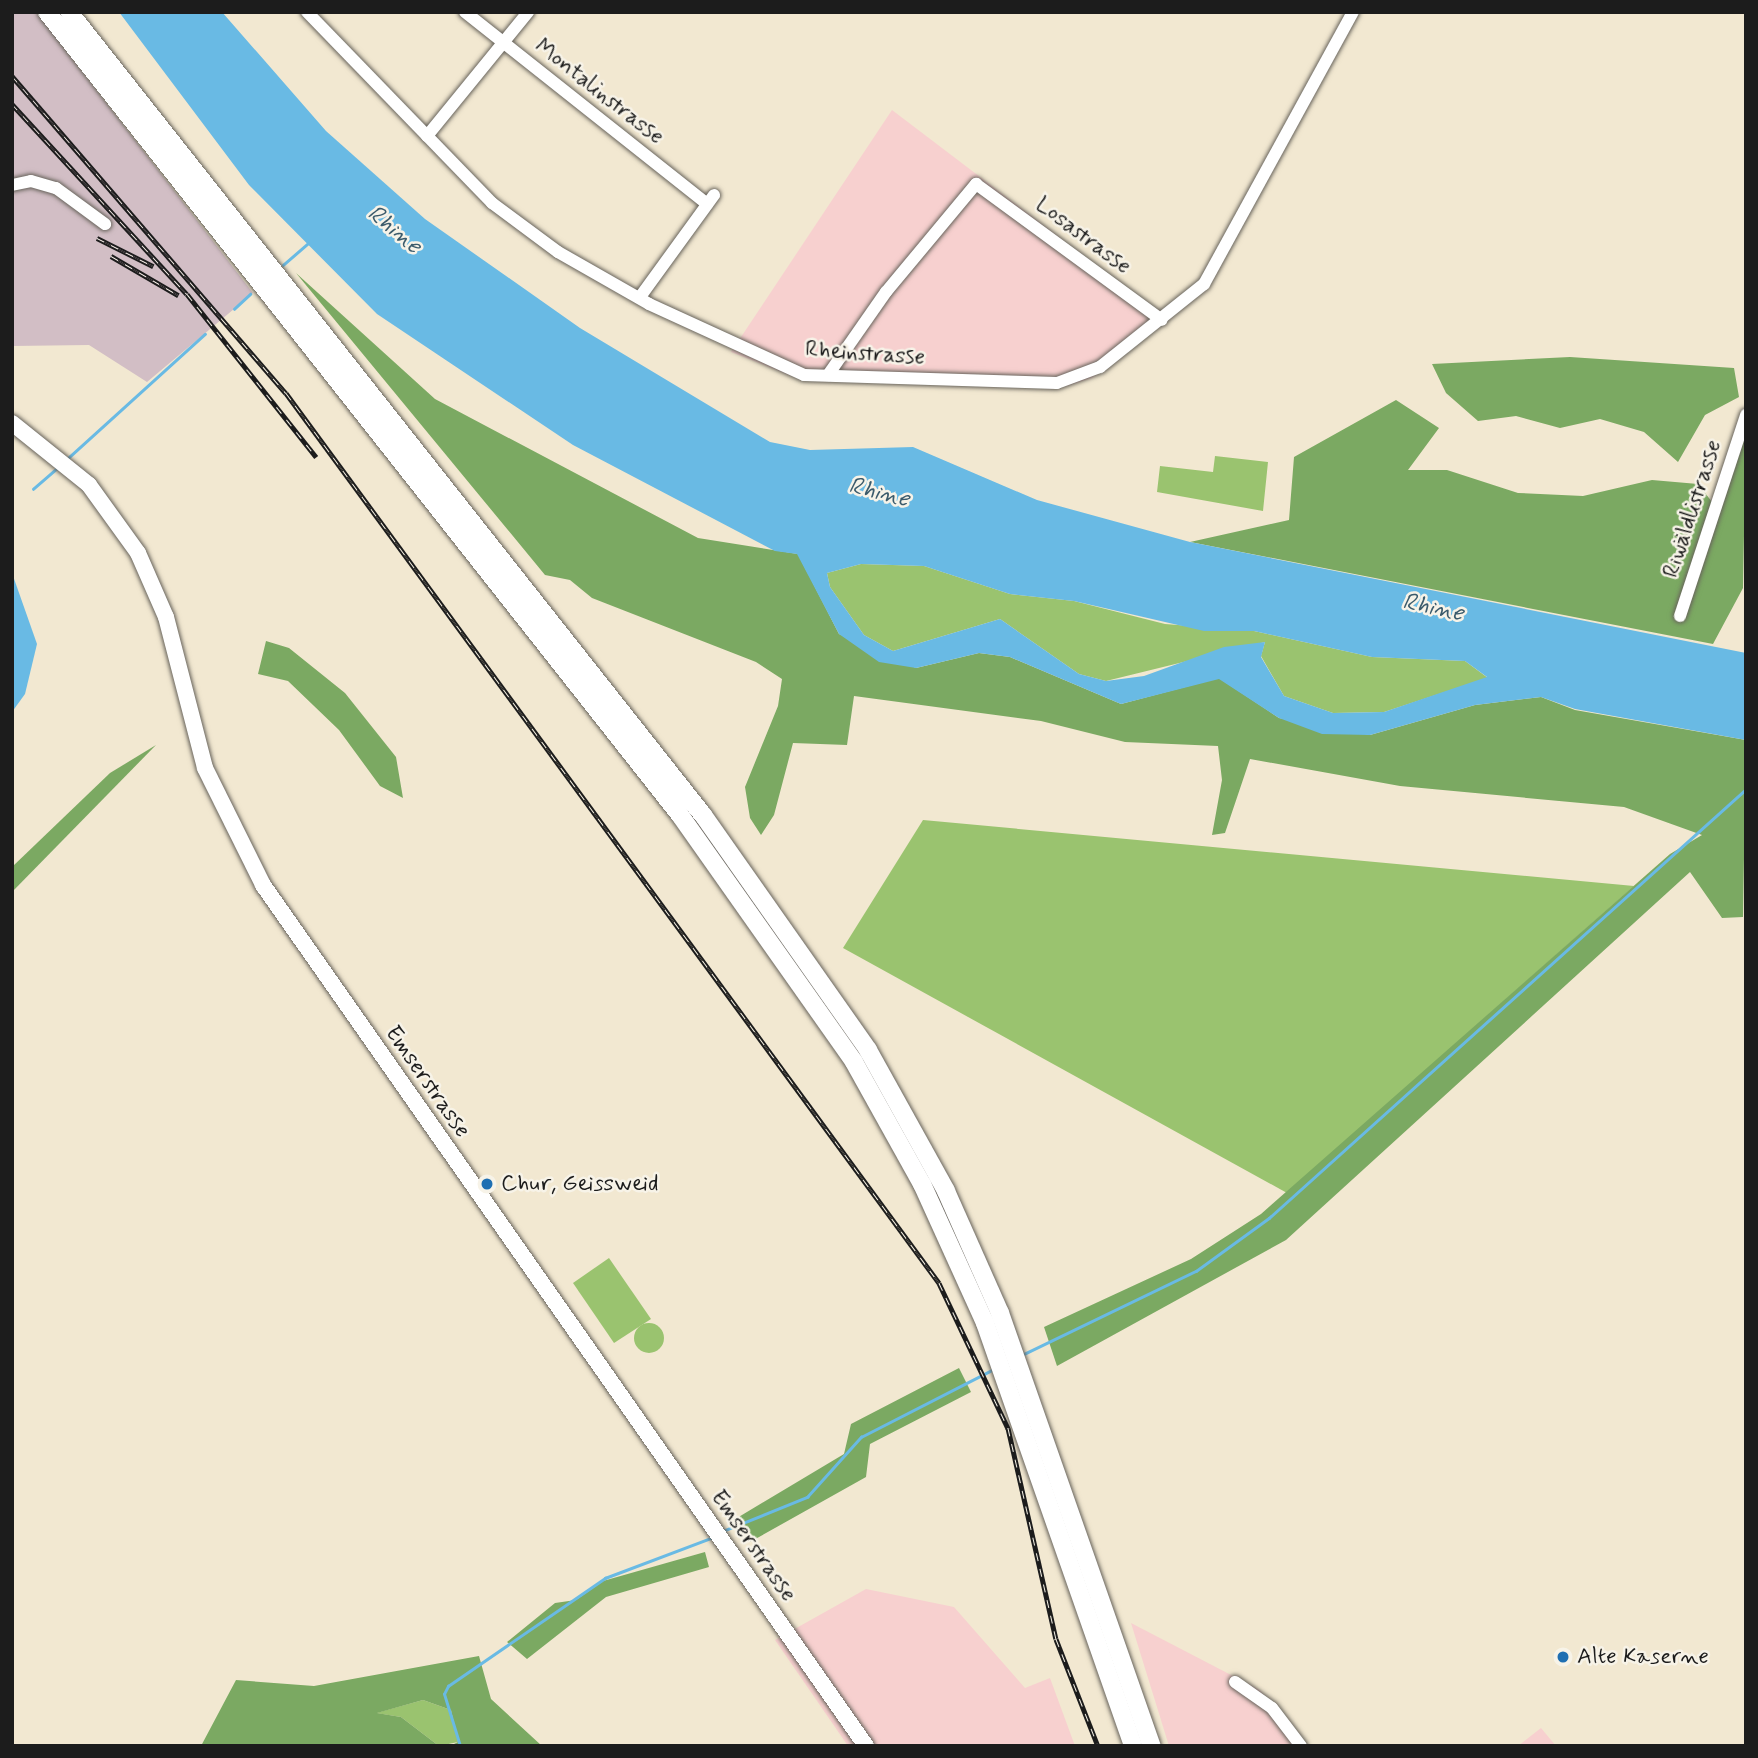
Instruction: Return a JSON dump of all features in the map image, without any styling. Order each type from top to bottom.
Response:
[{"type":"highway","points":[[47,12],[759,920],[854,1062],[966,1256]]},
{"type":"highway","points":[[69,12],[753,880],[874,1060],[966,1256],[1009,1361],[1152,1746]]},
{"type":"highway","points":[[1009,1361],[1133,1746]]},
{"type":"main road","name":"Emserstrasse","points":[[12,423],[43,443],[89,485],[150,576],[205,768],[263,886],[866,1746]]},
{"type":"street","name":"Rheinstrasse","points":[[307,12],[427,136],[529,231],[640,297],[767,361],[804,375],[1066,382],[1092,373],[1161,320],[1212,274],[1353,12]]},
{"type":"street","name":"Montalinstrasse","points":[[465,12],[503,45],[711,199],[640,297]]},
{"type":"street","points":[[427,136],[528,12]]},
{"type":"street","points":[[12,185],[31,181],[56,188],[105,224]]},
{"type":"street","name":"Losastrasse","points":[[828,375],[966,190],[979,185],[1161,320]]},
{"type":"street","name":"Riwäldlistrasse","points":[[1680,616],[1746,415]]},
{"type":"street","points":[[1235,1682],[1272,1708],[1301,1746]]},
{"type":"shaded area","points":[[12,12],[36,12],[253,293],[147,382],[89,345],[12,346]]},
{"type":"shaded area","points":[[892,110],[1168,320],[1092,378],[1067,386],[794,377],[731,352]]},
{"type":"shaded area","points":[[866,1589],[954,1607],[1025,1688],[1050,1678],[1075,1746],[848,1746],[775,1640]]},
{"type":"shaded area","points":[[1131,1623],[1260,1690],[1306,1746],[1169,1746]]},
{"type":"shaded area","points":[[1541,1728],[1556,1746],[1518,1746]]},
{"type":"green space","points":[[296,273],[435,399],[698,538],[798,554],[839,634],[916,668],[979,653],[1010,657],[1121,704],[1219,678],[1279,718],[1370,735],[1475,705],[1541,697],[1575,710],[1746,740],[1743,917],[1722,918],[1690,872],[1286,1240],[1057,1366],[1044,1327],[1191,1259],[1261,1214],[1670,854],[1702,835],[1624,807],[1400,786],[1250,759],[1225,833],[1212,835],[1222,780],[1218,746],[1125,742],[1041,721],[854,696],[847,745],[793,743],[774,815],[761,835],[750,818],[745,787],[778,706],[782,679],[756,662],[592,598],[570,580],[545,575]]},
{"type":"green space","points":[[1570,357],[1734,368],[1739,397],[1705,415],[1678,462],[1644,432],[1600,419],[1560,428],[1516,416],[1478,421],[1446,393],[1432,364]]},
{"type":"green space","points":[[1396,400],[1439,428],[1408,470],[1447,470],[1518,493],[1583,496],[1652,480],[1698,484],[1716,507],[1746,432],[1743,588],[1713,644],[1190,542],[1289,520],[1294,457]]},
{"type":"green space","points":[[1215,456],[1268,462],[1263,511],[1157,492],[1160,466],[1213,472]]},
{"type":"green space","points":[[861,564],[924,566],[1010,594],[1074,601],[1165,624],[1254,631],[1372,657],[1465,661],[1488,678],[1384,712],[1333,713],[1284,696],[1261,656],[1265,642],[1106,681],[1079,674],[1000,619],[893,651],[864,635],[830,587],[827,573]]},
{"type":"green space","points":[[266,641],[289,648],[345,693],[396,757],[403,798],[380,786],[339,730],[288,681],[258,674]]},
{"type":"green space","points":[[156,745],[12,892],[12,867],[110,773]]},
{"type":"green space","points":[[923,820],[1634,886],[1287,1193],[843,948]]},
{"type":"green space","points":[[609,1258],[651,1319],[614,1343],[573,1283]]},
{"type":"green space","points":[[649,1323],[655,1324],[663,1332],[663,1344],[655,1352],[649,1353],[643,1352],[635,1344],[634,1338],[635,1332],[643,1324]]},
{"type":"green space","points":[[959,1368],[971,1392],[870,1444],[866,1477],[750,1542],[732,1521],[844,1454],[851,1424]]},
{"type":"green space","points":[[705,1552],[709,1567],[606,1597],[527,1659],[507,1642],[555,1603],[576,1600],[603,1581]]},
{"type":"green space","points":[[479,1656],[491,1699],[542,1746],[450,1746],[458,1742],[451,1710],[423,1700],[377,1713],[401,1717],[439,1746],[201,1746],[236,1680],[314,1686]]},
{"type":"green space","points":[[423,1700],[451,1710],[458,1742],[439,1746],[401,1717],[376,1713]]},
{"type":"water","name":"Rhine","points":[[119,12],[222,12],[326,131],[425,219],[580,328],[770,442],[810,450],[913,447],[1037,500],[1190,542],[1746,653],[1746,740],[1575,709],[1541,697],[1475,705],[1370,735],[1322,734],[1279,718],[1219,679],[1121,704],[1010,657],[979,653],[916,668],[879,662],[839,634],[797,554],[775,551],[573,445],[377,314],[249,185]],"holes":[[[861,564],[924,566],[1010,594],[1074,601],[1204,631],[1254,631],[1372,657],[1465,661],[1487,677],[1384,712],[1333,713],[1284,696],[1261,657],[1265,642],[1224,647],[1144,676],[1106,681],[1079,674],[1000,619],[893,651],[864,635],[830,587],[827,573]]]},
{"type":"water","points":[[12,573],[37,644],[25,694],[12,712]]},
{"type":"waterway","points":[[283,265],[307,244]]},
{"type":"waterway","points":[[234,309],[250,294]]},
{"type":"waterway","points":[[67,459],[205,334]]},
{"type":"waterway","points":[[33,489],[57,468]]},
{"type":"waterway","points":[[1022,1355],[1196,1271],[1269,1218],[1746,789]]},
{"type":"waterway","points":[[723,1531],[807,1497],[861,1437],[994,1369]]},
{"type":"waterway","points":[[460,1746],[444,1694],[448,1686],[605,1578],[711,1538]]},
{"type":"railway","points":[[12,76],[286,393],[939,1283],[1008,1428],[1056,1639],[1098,1746]]},
{"type":"railway","points":[[12,104],[187,294],[316,457]]},
{"type":"railway","points":[[97,238],[153,266]]},
{"type":"railway","points":[[111,256],[178,295]]},
{"type":"place","name":"Chur, Geissweid","points":[[487,1184]]},
{"type":"place","name":"Alte Kaserne","points":[[1563,1657]]}]
